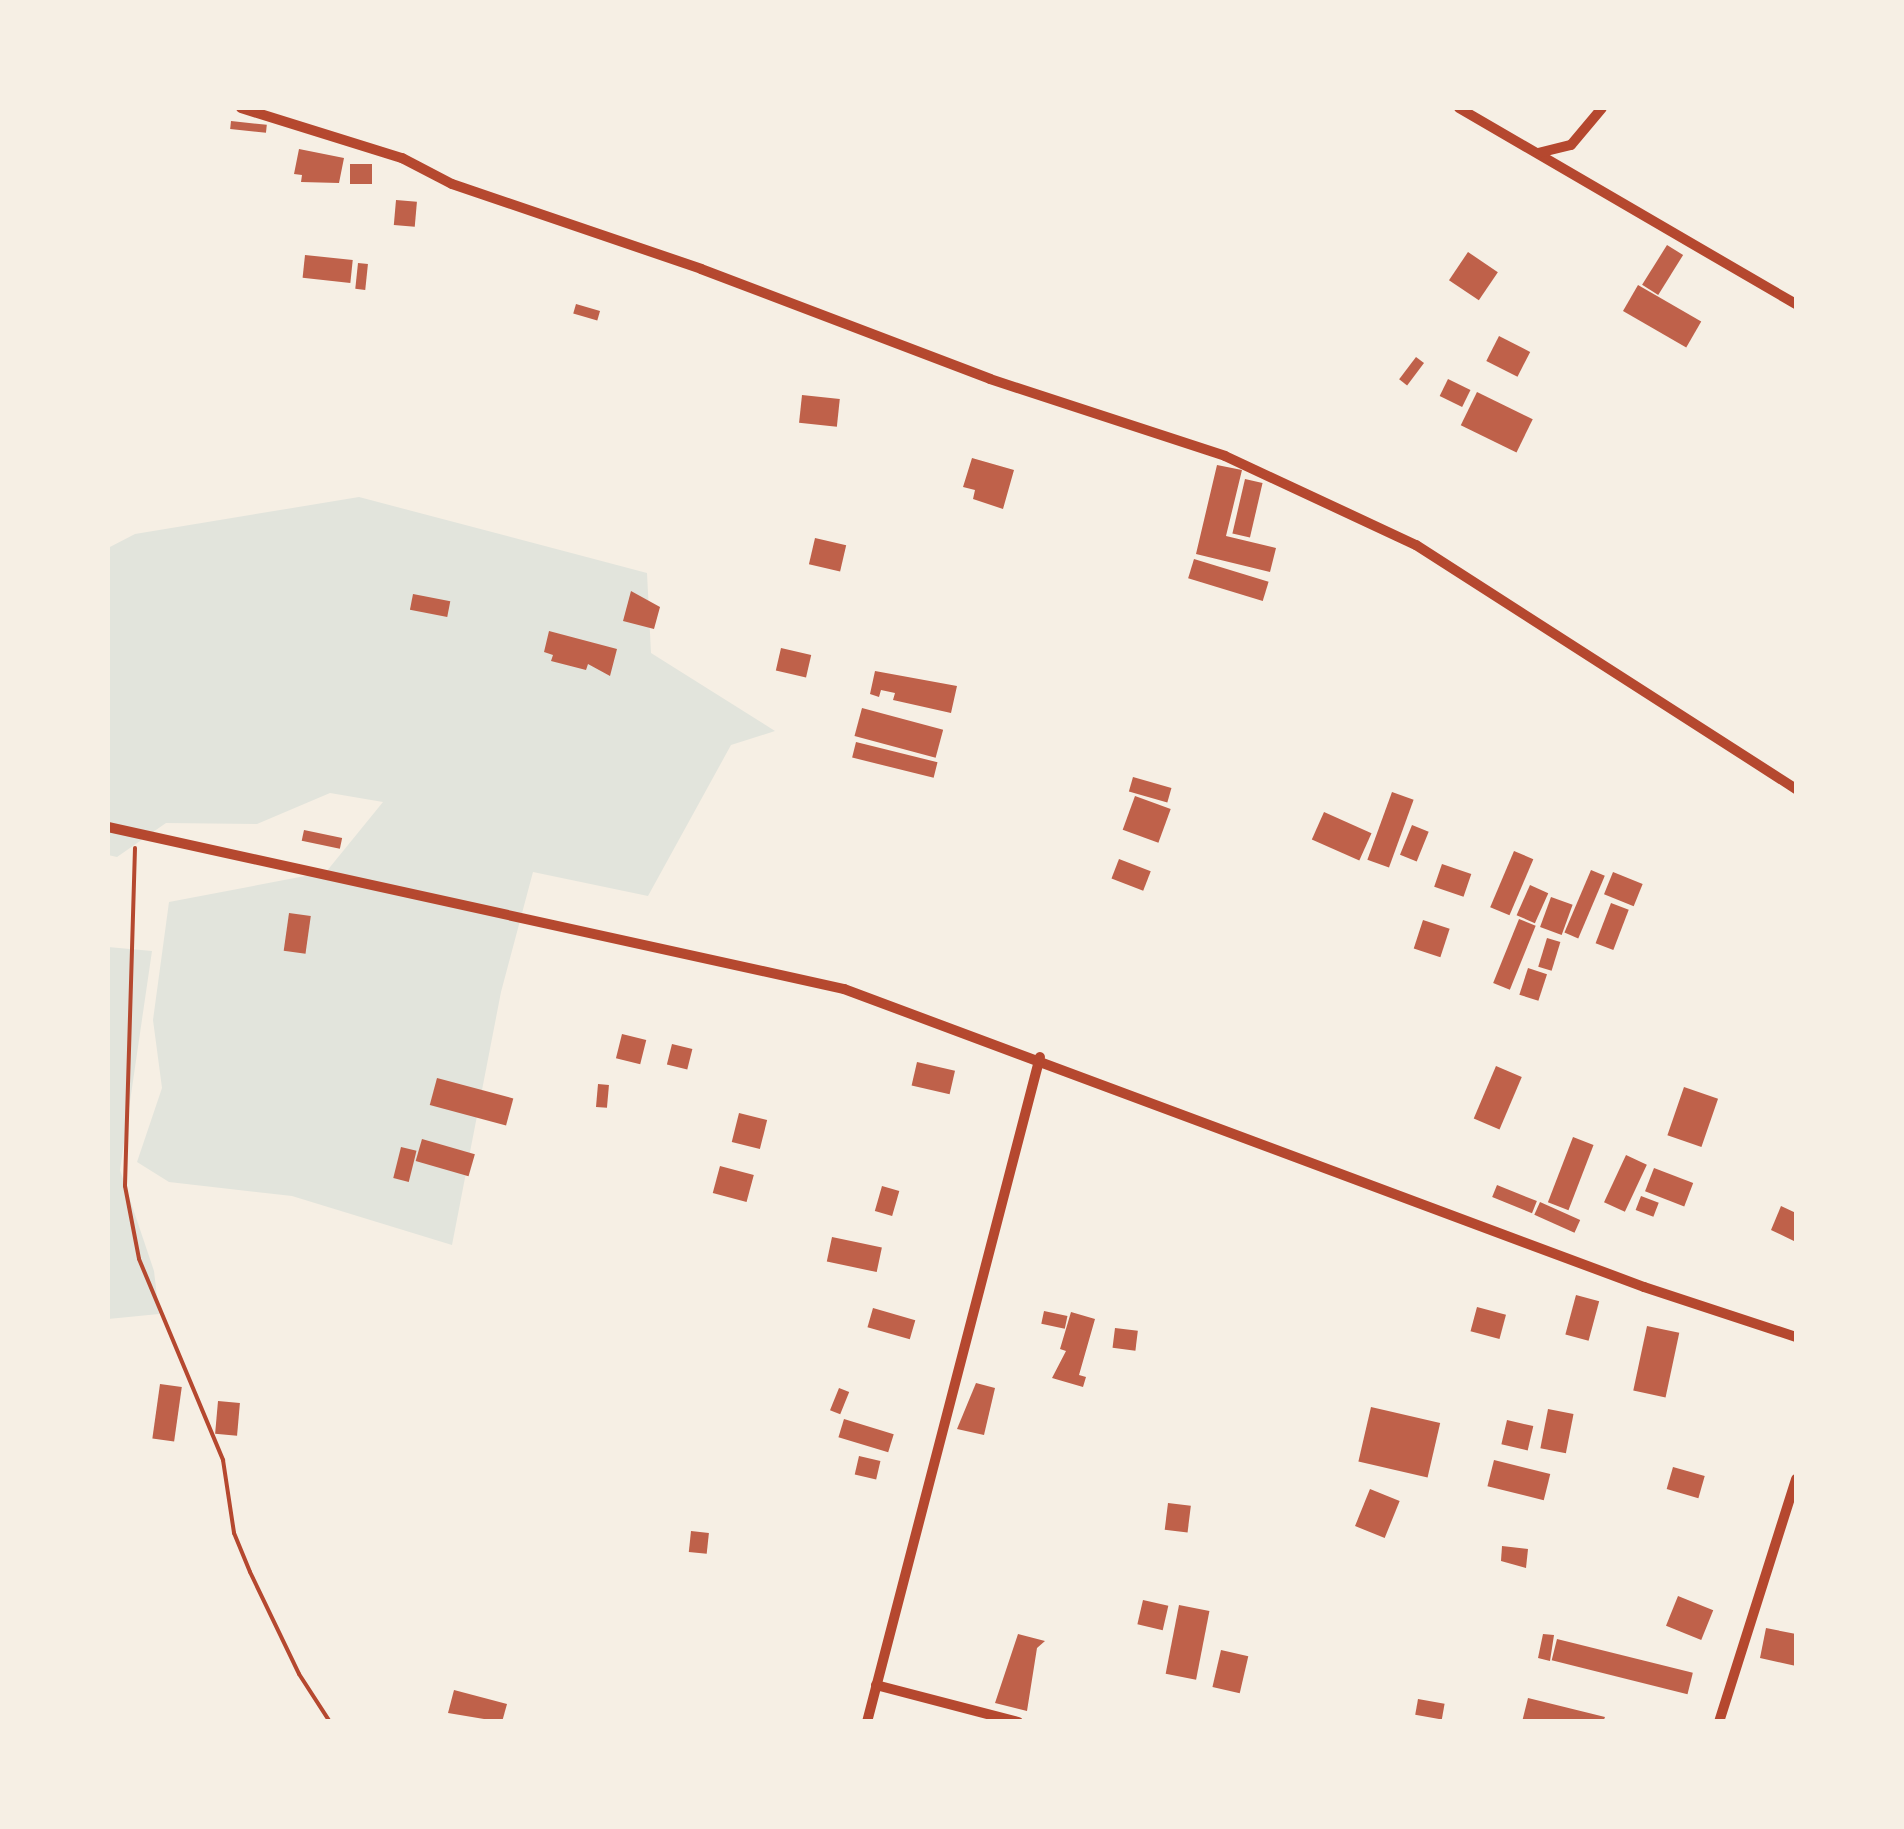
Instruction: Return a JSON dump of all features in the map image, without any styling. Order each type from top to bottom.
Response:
[{"type":"street","points":[[241,108],[402,158],[452,184],[701,269],[990,379],[1225,456],[1416,545],[1796,789]]},
{"type":"street","points":[[1459,108],[1796,304]]},
{"type":"street","points":[[1538,154],[1571,145],[1602,108]]},
{"type":"street","points":[[108,827],[844,989],[1040,1057],[1644,1287],[1796,1337]]},
{"type":"street","points":[[867,1722],[1040,1057]]},
{"type":"street","points":[[1718,1722],[1796,1479]]},
{"type":"street","points":[[876,1685],[1018,1722]]},
{"type":"path","points":[[135,833],[125,1168],[139,1259],[223,1460],[234,1533],[250,1572],[299,1674],[330,1722]]},
{"type":"shaded area","points":[[359,497],[647,573],[651,653],[775,731],[731,745],[648,896],[533,872],[501,992],[452,1245],[292,1196],[169,1182],[137,1162],[162,1088],[153,1020],[169,902],[326,872],[383,802],[330,793],[257,824],[166,823],[117,857],[108,855],[108,548],[135,534]]},
{"type":"shaded area","points":[[108,947],[152,951],[120,1170],[154,1271],[159,1314],[108,1319]]},
{"type":"building","points":[[231,121],[267,125],[266,133],[230,129]]},
{"type":"building","points":[[299,149],[344,158],[339,183],[301,182],[302,175],[294,174]]},
{"type":"building","points":[[350,164],[372,164],[372,184],[350,184]]},
{"type":"building","points":[[396,200],[417,202],[415,227],[394,225]]},
{"type":"building","points":[[1667,245],[1683,255],[1658,295],[1642,285]]},
{"type":"building","points":[[1468,252],[1498,272],[1479,300],[1449,280]]},
{"type":"building","points":[[305,255],[353,260],[350,283],[303,278]]},
{"type":"building","points":[[358,263],[368,264],[365,290],[355,289]]},
{"type":"building","points":[[1638,285],[1701,322],[1686,347],[1623,311]]},
{"type":"building","points":[[576,304],[600,311],[597,321],[573,314]]},
{"type":"building","points":[[1499,336],[1530,352],[1517,377],[1486,361]]},
{"type":"building","points":[[1416,357],[1424,363],[1407,385],[1399,379]]},
{"type":"building","points":[[1448,379],[1470,390],[1462,407],[1440,396]]},
{"type":"building","points":[[1477,392],[1533,419],[1517,452],[1461,425]]},
{"type":"building","points":[[802,395],[840,399],[837,427],[799,423]]},
{"type":"building","points":[[972,458],[1014,470],[1003,509],[973,499],[975,490],[963,487]]},
{"type":"building","points":[[1217,465],[1242,470],[1226,536],[1276,548],[1270,572],[1196,554]]},
{"type":"building","points":[[1245,479],[1263,483],[1250,538],[1232,534]]},
{"type":"building","points":[[815,538],[846,545],[840,572],[809,564]]},
{"type":"building","points":[[1194,559],[1269,582],[1263,601],[1188,578]]},
{"type":"building","points":[[631,591],[660,607],[654,629],[623,621]]},
{"type":"building","points":[[413,594],[450,601],[447,617],[410,610]]},
{"type":"building","points":[[549,631],[617,649],[610,676],[588,664],[586,670],[551,661],[553,655],[544,652]]},
{"type":"building","points":[[781,648],[811,655],[806,677],[776,670]]},
{"type":"building","points":[[875,671],[957,686],[951,713],[893,700],[895,693],[881,690],[879,697],[870,694]]},
{"type":"building","points":[[862,708],[943,730],[936,758],[854,736]]},
{"type":"building","points":[[856,742],[938,762],[934,778],[852,758]]},
{"type":"building","points":[[1133,777],[1171,788],[1167,802],[1129,791]]},
{"type":"building","points":[[1392,792],[1414,800],[1389,868],[1367,860]]},
{"type":"building","points":[[1135,796],[1171,809],[1158,843],[1123,830]]},
{"type":"building","points":[[1324,812],[1372,833],[1359,861],[1312,839]]},
{"type":"building","points":[[1412,825],[1429,832],[1417,861],[1400,855]]},
{"type":"building","points":[[304,830],[342,838],[340,849],[302,841]]},
{"type":"building","points":[[1514,851],[1533,859],[1509,915],[1490,907]]},
{"type":"building","points":[[1119,859],[1151,871],[1143,891],[1111,879]]},
{"type":"building","points":[[1442,864],[1471,874],[1463,897],[1434,887]]},
{"type":"building","points":[[1591,870],[1605,876],[1578,938],[1564,933]]},
{"type":"building","points":[[1613,872],[1643,884],[1634,906],[1604,894]]},
{"type":"building","points":[[1530,885],[1548,893],[1535,923],[1517,915]]},
{"type":"building","points":[[1551,897],[1573,905],[1562,935],[1540,927]]},
{"type":"building","points":[[1611,903],[1629,910],[1613,950],[1596,943]]},
{"type":"building","points":[[289,913],[311,916],[305,954],[284,951]]},
{"type":"building","points":[[1519,919],[1536,926],[1510,990],[1493,983]]},
{"type":"building","points":[[1423,920],[1450,929],[1440,957],[1414,949]]},
{"type":"building","points":[[1547,938],[1560,942],[1552,971],[1538,967]]},
{"type":"building","points":[[1528,968],[1547,974],[1538,1001],[1519,995]]},
{"type":"building","points":[[622,1034],[646,1040],[640,1064],[616,1058]]},
{"type":"building","points":[[672,1044],[692,1049],[687,1069],[667,1064]]},
{"type":"building","points":[[917,1062],[955,1071],[950,1094],[912,1085]]},
{"type":"building","points":[[1496,1066],[1522,1077],[1500,1129],[1474,1118]]},
{"type":"building","points":[[437,1078],[513,1098],[506,1125],[430,1105]]},
{"type":"building","points":[[598,1084],[609,1085],[607,1108],[596,1107]]},
{"type":"building","points":[[1684,1087],[1718,1099],[1701,1147],[1667,1135]]},
{"type":"building","points":[[739,1113],[767,1120],[760,1149],[732,1142]]},
{"type":"building","points":[[1573,1137],[1594,1145],[1568,1210],[1548,1202]]},
{"type":"building","points":[[422,1139],[475,1154],[469,1176],[416,1161]]},
{"type":"building","points":[[401,1147],[417,1151],[409,1182],[393,1178]]},
{"type":"building","points":[[1626,1155],[1647,1165],[1625,1212],[1604,1202]]},
{"type":"building","points":[[720,1166],[754,1175],[747,1202],[713,1193]]},
{"type":"building","points":[[1654,1168],[1693,1183],[1684,1206],[1645,1191]]},
{"type":"building","points":[[1497,1185],[1537,1201],[1532,1213],[1492,1197]]},
{"type":"building","points":[[882,1186],[899,1191],[892,1216],[875,1211]]},
{"type":"building","points":[[1641,1196],[1659,1203],[1653,1217],[1636,1210]]},
{"type":"building","points":[[1540,1202],[1580,1220],[1575,1233],[1534,1215]]},
{"type":"building","points":[[1781,1206],[1796,1213],[1796,1242],[1771,1230]]},
{"type":"building","points":[[832,1237],[882,1248],[877,1272],[827,1261]]},
{"type":"building","points":[[1576,1295],[1599,1301],[1589,1341],[1565,1335]]},
{"type":"building","points":[[1477,1307],[1506,1315],[1500,1339],[1471,1331]]},
{"type":"building","points":[[873,1308],[915,1320],[910,1339],[867,1327]]},
{"type":"building","points":[[1044,1311],[1067,1316],[1065,1329],[1041,1324]]},
{"type":"building","points":[[1071,1312],[1095,1319],[1079,1375],[1086,1377],[1083,1387],[1052,1378],[1066,1351],[1060,1349]]},
{"type":"building","points":[[1647,1326],[1679,1333],[1666,1397],[1633,1391]]},
{"type":"building","points":[[1115,1328],[1138,1331],[1135,1351],[1113,1348]]},
{"type":"building","points":[[976,1383],[995,1388],[984,1435],[957,1429]]},
{"type":"building","points":[[160,1384],[182,1387],[174,1442],[152,1438]]},
{"type":"building","points":[[839,1388],[849,1392],[840,1414],[830,1410]]},
{"type":"building","points":[[218,1401],[240,1403],[237,1436],[215,1434]]},
{"type":"building","points":[[1371,1407],[1440,1423],[1428,1478],[1358,1462]]},
{"type":"building","points":[[1548,1409],[1574,1414],[1566,1453],[1540,1448]]},
{"type":"building","points":[[844,1419],[894,1434],[888,1452],[838,1437]]},
{"type":"building","points":[[1507,1420],[1533,1426],[1528,1450],[1501,1444]]},
{"type":"building","points":[[859,1456],[880,1461],[876,1479],[855,1475]]},
{"type":"building","points":[[1494,1460],[1550,1474],[1544,1500],[1487,1486]]},
{"type":"building","points":[[1673,1467],[1705,1476],[1698,1498],[1667,1489]]},
{"type":"building","points":[[1370,1489],[1400,1501],[1385,1538],[1355,1526]]},
{"type":"building","points":[[1168,1503],[1191,1506],[1188,1533],[1165,1530]]},
{"type":"building","points":[[691,1531],[709,1533],[707,1554],[689,1552]]},
{"type":"building","points":[[1502,1546],[1528,1549],[1526,1568],[1501,1561]]},
{"type":"building","points":[[1678,1596],[1713,1610],[1701,1640],[1666,1626]]},
{"type":"building","points":[[1143,1600],[1168,1606],[1163,1630],[1137,1624]]},
{"type":"building","points":[[1179,1605],[1209,1611],[1196,1680],[1166,1674]]},
{"type":"building","points":[[1766,1628],[1796,1634],[1796,1666],[1760,1658]]},
{"type":"building","points":[[1018,1634],[1045,1641],[1037,1648],[1027,1711],[995,1703]]},
{"type":"building","points":[[1543,1634],[1554,1635],[1550,1661],[1538,1658]]},
{"type":"building","points":[[1557,1639],[1693,1673],[1688,1694],[1552,1660]]},
{"type":"building","points":[[1221,1650],[1248,1656],[1240,1693],[1212,1687]]},
{"type":"building","points":[[454,1690],[507,1704],[502,1722],[448,1713]]},
{"type":"building","points":[[1528,1698],[1605,1717],[1603,1722],[1522,1722]]},
{"type":"building","points":[[1418,1699],[1445,1704],[1442,1719],[1415,1715]]}]
